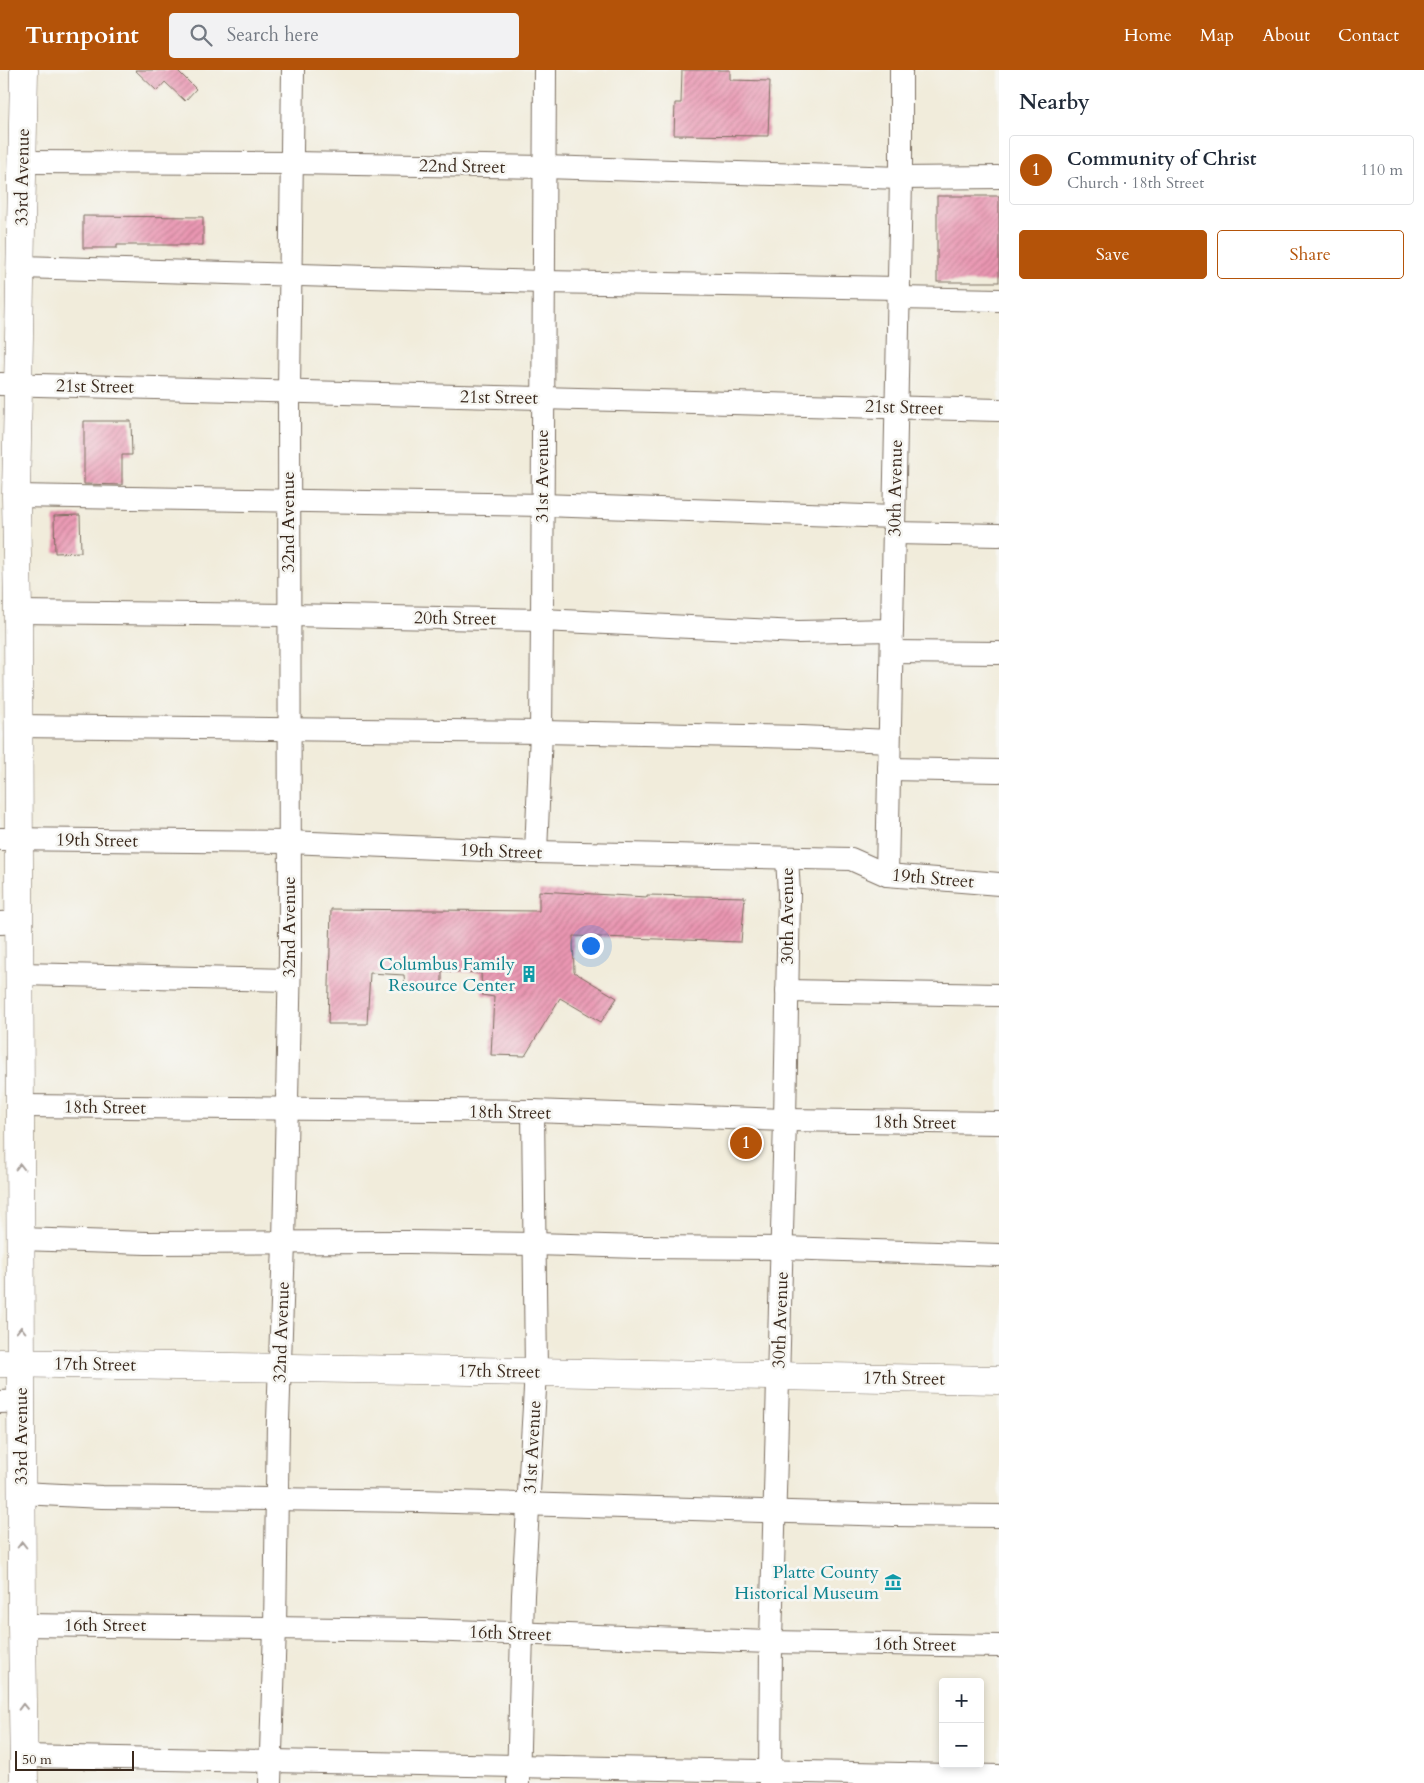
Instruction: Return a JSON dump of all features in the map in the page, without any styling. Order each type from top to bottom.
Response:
[{"type":"main road","name":"33rd Avenue","points":[[24,70],[20,267],[9,384],[16,496],[18,612],[17,726],[9,839],[10,922],[20,974],[20,1239],[10,1363],[11,1402],[22,1493],[24,1783]]},
{"type":"main road","name":"17th Street","points":[[10,1363],[999,1380]]},
{"type":"street","name":"32nd Avenue","points":[[270,1783],[289,980],[288,501],[293,70]]},
{"type":"street","name":"31st Avenue","points":[[536,852],[541,732],[545,70]]},
{"type":"street","name":"30th Avenue","points":[[886,875],[899,293],[901,70]]},
{"type":"street","name":"22nd Street","points":[[23,162],[292,163],[544,167],[901,178],[999,178]]},
{"type":"street","points":[[20,267],[899,293],[999,300]]},
{"type":"street","name":"21st Street","points":[[9,384],[999,410]]},
{"type":"street","points":[[16,496],[542,505],[894,525],[999,535]]},
{"type":"street","name":"20th Street","points":[[18,612],[288,614],[542,620],[798,632],[892,630]]},
{"type":"street","points":[[892,652],[999,653]]},
{"type":"street","points":[[17,726],[541,732],[802,737],[889,741]]},
{"type":"street","points":[[889,769],[999,771]]},
{"type":"street","name":"19th Street","points":[[9,839],[288,842],[536,852],[851,859],[886,875],[999,884]]},
{"type":"street","name":"30th Avenue","points":[[770,1777],[771,1642],[785,1120],[787,858]]},
{"type":"street","points":[[20,974],[289,980]]},
{"type":"street","points":[[787,991],[999,995]]},
{"type":"street","name":"18th Street","points":[[20,1106],[533,1111],[785,1120],[999,1123]]},
{"type":"street","name":"31st Avenue","points":[[518,1774],[522,1634],[536,1372],[533,1111]]},
{"type":"street","points":[[20,1239],[146,1243],[535,1244],[782,1248],[999,1255]]},
{"type":"street","points":[[22,1493],[102,1497],[419,1501],[894,1515],[999,1516]]},
{"type":"street","name":"16th Street","points":[[22,1625],[425,1630],[771,1642],[999,1646]]},
{"type":"street","points":[[24,1756],[271,1760],[518,1774],[770,1777],[999,1776]]},
{"type":"building","points":[[135,70],[177,70],[196,89],[185,101],[165,82],[157,91]]},
{"type":"building","points":[[682,70],[730,70],[730,80],[770,81],[768,136],[674,135],[675,103],[681,103]]},
{"type":"building","points":[[937,196],[999,196],[999,282],[937,282]]},
{"type":"building","points":[[83,216],[203,217],[203,245],[117,245],[117,248],[83,248]]},
{"type":"building","points":[[84,421],[131,421],[132,455],[122,455],[122,485],[84,484]]},
{"type":"building","points":[[80,515],[81,552],[55,553],[54,516]]},
{"type":"building","name":"Columbus Family Resource Center","points":[[539,891],[647,897],[647,895],[745,897],[741,942],[573,936],[574,972],[617,998],[601,1022],[560,998],[525,1056],[491,1055],[494,997],[482,995],[481,973],[442,971],[442,989],[405,988],[404,975],[370,973],[367,1024],[328,1024],[331,909],[539,911]]},
{"type":"place","name":"Columbus Family Resource Center","points":[[529,974]]},
{"type":"place","name":"Community of Christ","points":[[746,1143]]},
{"type":"place","name":"Platte County Historical Museum","points":[[893,1582]]}]
